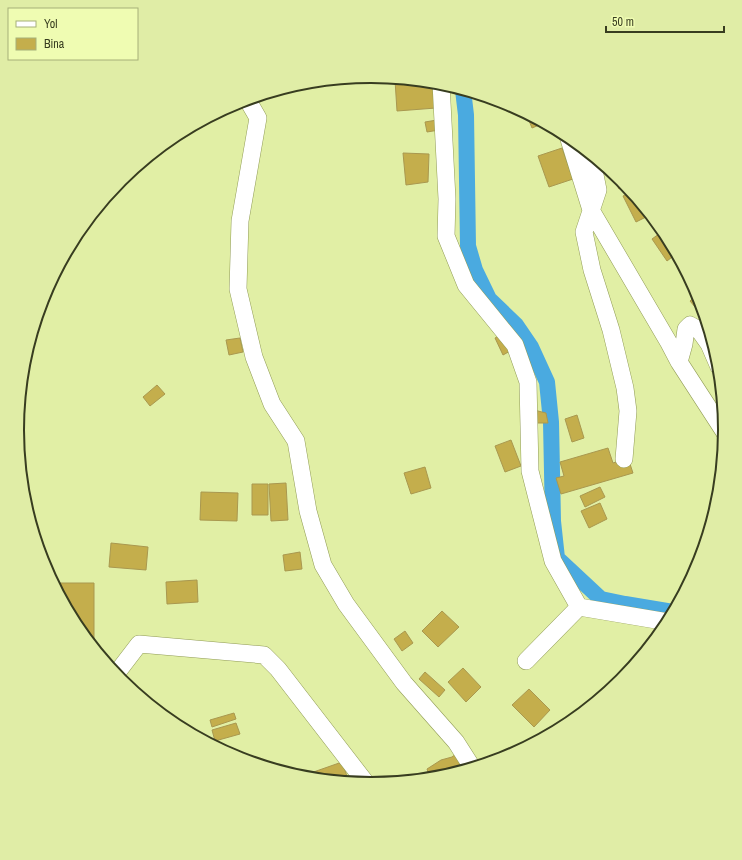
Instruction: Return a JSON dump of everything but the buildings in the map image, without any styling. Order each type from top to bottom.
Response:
[{"type":"street","points":[[441,91],[447,199],[446,236],[466,285],[515,345],[518,352],[528,382],[530,471],[553,561],[579,607]]},
{"type":"street","points":[[250,104],[258,118],[240,221],[238,289],[254,357],[272,404],[296,441],[308,511],[323,565],[346,604],[404,683],[456,742],[469,763]]},
{"type":"street","points":[[571,147],[591,210],[679,362],[718,422]]},
{"type":"street","points":[[593,163],[598,190],[584,232],[592,270],[625,388],[628,411],[624,459]]},
{"type":"street","points":[[679,362],[686,329],[690,325],[699,330],[706,340]]},
{"type":"street","points":[[579,607],[661,621]]},
{"type":"street","points":[[526,661],[579,607]]},
{"type":"street","points":[[120,669],[139,644],[264,655],[278,669],[360,777]]},
{"type":"waterway","points":[[464,96],[466,115],[468,246],[475,270],[489,299],[516,325],[531,347],[547,382],[551,422],[553,521],[557,558],[601,599],[668,611]]}]
